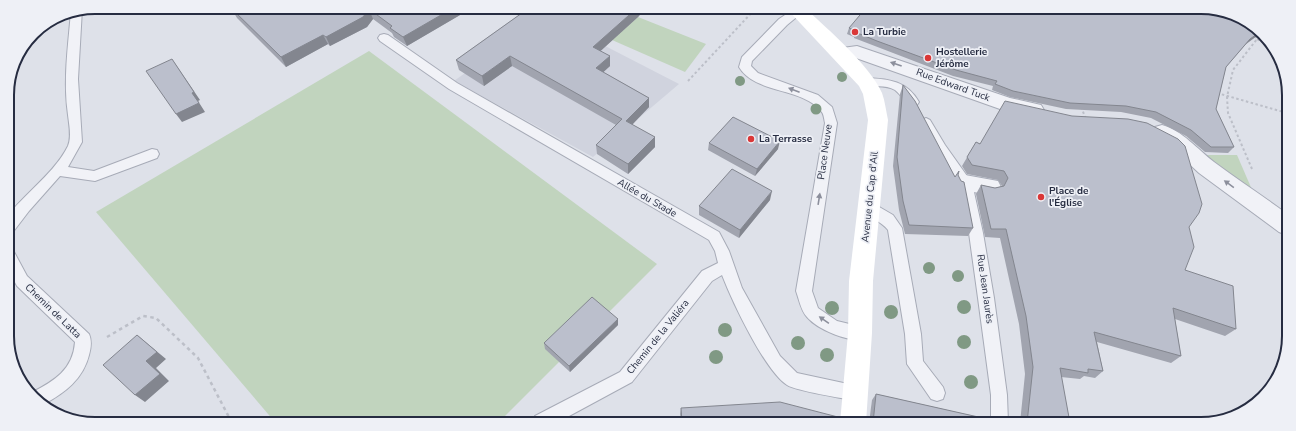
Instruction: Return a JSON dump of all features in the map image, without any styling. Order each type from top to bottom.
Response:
[{"type":"street","name":"Avenue du Cap d'Ail","points":[[801,14],[841,53],[867,82],[873,94],[878,120],[862,281],[860,333],[854,417]]},
{"type":"street","name":"Rue Edward Tuck","points":[[841,53],[857,52],[1006,104],[1078,114]]},
{"type":"street","points":[[1144,124],[1178,142],[1206,167],[1282,222]]},
{"type":"street","points":[[965,183],[990,187]]},
{"type":"lane","name":"Place Neuve","points":[[796,14],[783,22],[746,60],[745,68],[754,76],[814,98],[828,110],[831,123],[804,291],[812,312],[833,327],[860,333]]},
{"type":"lane","points":[[14,218],[59,171],[76,143],[71,86],[76,17]]},
{"type":"lane","name":"Allée du Stade","points":[[384,38],[453,86],[714,236],[722,251],[726,266],[736,290],[774,361],[793,380],[856,393]]},
{"type":"lane","name":"Rue Jean Jaurès","points":[[867,82],[897,85],[904,89],[917,106],[940,148],[965,183],[976,233],[986,298],[999,395],[1000,417]]},
{"type":"lane","points":[[59,171],[95,176],[152,154]]},
{"type":"lane","points":[[869,207],[888,220],[895,228],[910,320],[915,364],[937,393]]},
{"type":"lane","name":"Chemin de Latta","points":[[14,266],[22,281],[83,339],[84,350],[80,364],[62,384],[41,397]]},
{"type":"lane","name":"Chemin de la Valiéra","points":[[550,417],[626,377],[707,276],[726,266]]},
{"type":"path","points":[[688,82],[750,14]]},
{"type":"path","points":[[1255,34],[1257,39],[1263,43]]},
{"type":"path","points":[[1257,39],[1234,70],[1227,97],[1228,113],[1263,192],[1260,207]]},
{"type":"path","points":[[1212,92],[1282,112]]},
{"type":"path","points":[[84,350],[143,316],[156,318],[198,358],[229,417]]},
{"type":"shaded area","points":[[545,15],[679,84],[593,157],[454,81]]},
{"type":"green space","points":[[638,17],[706,44],[685,72],[612,40]]},
{"type":"green space","points":[[369,51],[657,264],[504,417],[271,417],[96,212]]},
{"type":"green space","points":[[1204,155],[1237,155],[1253,192]]},
{"type":"building","points":[[237,14],[365,14],[363,17],[326,37],[323,35],[281,57]]},
{"type":"building","points":[[376,14],[443,14],[403,37],[390,28],[392,26]]},
{"type":"building","points":[[521,14],[630,14],[593,47],[610,56],[596,68],[649,98],[626,121],[655,137],[628,164],[596,145],[622,119],[510,56],[482,76],[456,60]]},
{"type":"building","points":[[861,14],[1201,14],[1227,18],[1237,22],[1256,35],[1250,39],[1226,67],[1216,109],[1234,147],[1211,147],[1191,130],[1156,112],[1126,106],[1070,103],[1013,91],[995,84],[997,81],[956,70],[877,41],[849,28]]},
{"type":"building","points":[[172,59],[194,92],[192,93],[199,103],[176,114],[146,71]]},
{"type":"building","points":[[903,85],[915,101],[955,177],[959,171],[958,175],[961,181],[964,182],[973,228],[909,225],[903,201],[897,157]]},
{"type":"building","points":[[1005,101],[1072,116],[1128,119],[1147,123],[1178,139],[1185,146],[1202,204],[1199,213],[1189,227],[1194,247],[1185,270],[1233,286],[1236,329],[1173,308],[1181,356],[1094,332],[1103,371],[1088,369],[1088,373],[1060,368],[1069,417],[1028,417],[1033,367],[1026,316],[1006,229],[991,229],[981,185],[995,188],[1004,186],[1008,178],[1004,171],[972,165],[967,157],[976,142],[980,144]]},
{"type":"building","points":[[733,117],[780,141],[757,169],[709,143]]},
{"type":"building","points":[[732,169],[772,191],[740,230],[699,206]]},
{"type":"building","points":[[592,297],[618,319],[569,366],[544,343]]},
{"type":"building","points":[[137,335],[157,352],[146,361],[160,374],[135,395],[103,365]]},
{"type":"building","points":[[876,394],[978,417],[874,417]]},
{"type":"building","points":[[780,402],[838,417],[682,417],[681,408]]},
{"type":"place","name":"La Turbie","points":[[855,32]]},
{"type":"place","name":"Hostellerie Jérôme","points":[[928,58]]},
{"type":"place","name":"La Terrasse","points":[[751,139]]},
{"type":"place","name":"Place de l'Église","points":[[1041,197]]}]
